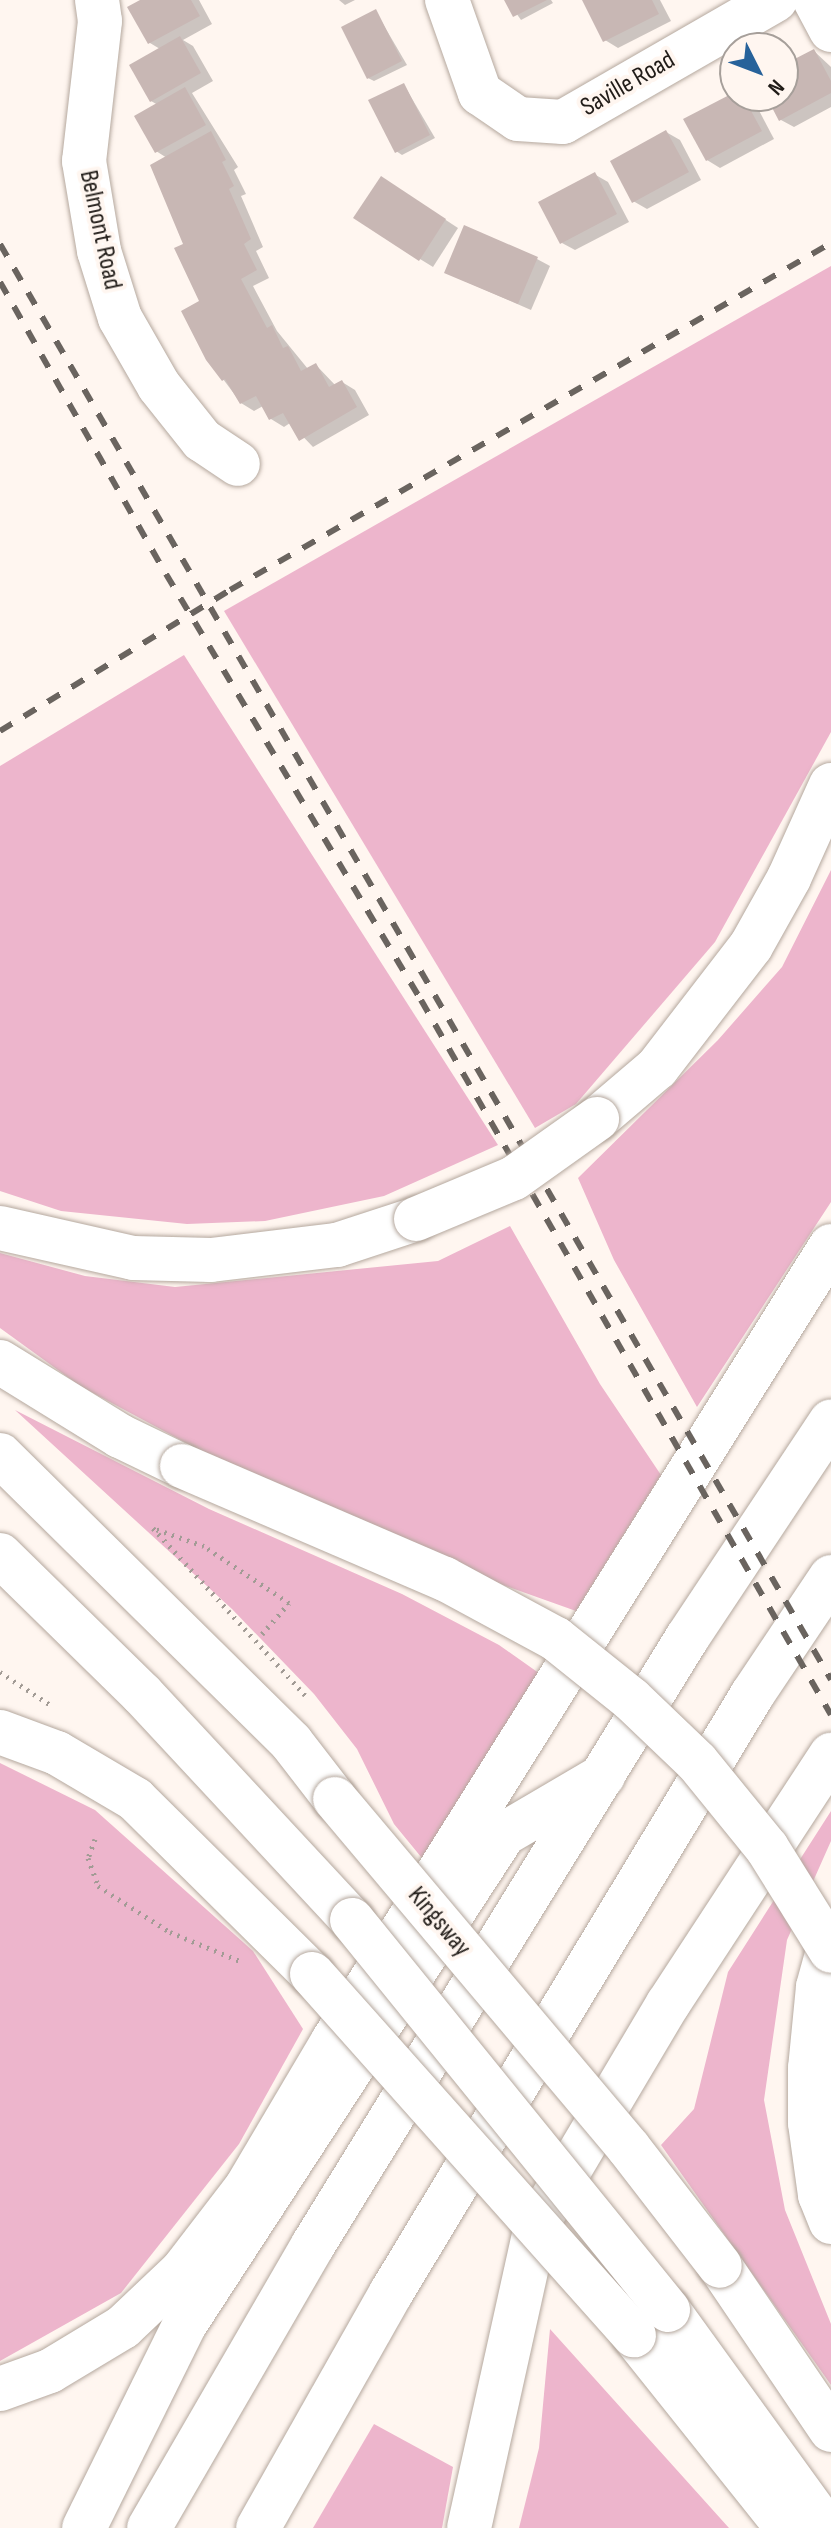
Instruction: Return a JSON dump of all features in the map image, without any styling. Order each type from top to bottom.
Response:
[{"type":"main road","name":"Belmont Road","points":[[97,0],[100,21],[84,161],[99,251],[120,318],[159,386],[202,440],[238,464]]},
{"type":"main road","name":"Saville Road","points":[[447,0],[480,93],[518,119],[563,122],[775,0]]},
{"type":"main road","points":[[815,0],[831,30]]},
{"type":"main road","points":[[0,1228],[133,1258],[211,1260],[337,1245],[416,1219],[514,1178],[597,1119],[657,1068],[751,946],[789,878],[831,785]]},
{"type":"main road","points":[[0,2389],[72,2359],[141,2312],[183,2270],[246,2188],[333,2041],[831,1246]]},
{"type":"main road","points":[[0,1362],[120,1436],[182,1466],[445,1579],[556,1639],[631,1699],[707,1773],[774,1858],[831,1951]]},
{"type":"main road","points":[[149,2528],[313,2245],[687,1638],[831,1421]]},
{"type":"main road","name":"Kingsway","points":[[0,1455],[16,1479],[291,1742],[335,1799],[628,2147],[720,2266],[831,2430]]},
{"type":"main road","points":[[0,1555],[142,1694],[352,1920],[651,2323],[787,2528]]},
{"type":"main road","points":[[258,2528],[391,2293],[752,1695],[831,1577]]},
{"type":"main road","points":[[0,1732],[57,1753],[135,1799],[280,1941],[651,2323],[826,2528]]},
{"type":"main road","points":[[469,2528],[536,2226],[668,2004],[831,1755]]},
{"type":"main road","points":[[84,2528],[185,2324],[504,1834],[603,1776]]},
{"type":"main road","points":[[831,1940],[818,1987],[810,2068],[810,2123],[820,2195],[831,2222]]},
{"type":"path","points":[[262,1634],[289,1603],[204,1546],[153,1528],[310,1701]]},
{"type":"path","points":[[95,1839],[88,1858],[98,1886],[170,1932],[242,1962]]},
{"type":"shaded area","points":[[831,266],[831,732],[715,942],[576,1104],[535,1128],[224,611]]},
{"type":"shaded area","points":[[184,655],[498,1145],[384,1196],[265,1221],[187,1224],[61,1211],[0,1191],[0,766]]},
{"type":"shaded area","points":[[831,870],[831,1202],[697,1407],[614,1260],[578,1178],[718,1040],[782,967]]},
{"type":"shaded area","points":[[510,1226],[600,1384],[661,1475],[576,1611],[503,1585],[203,1452],[80,1386],[0,1328],[0,1253],[85,1276],[175,1287],[438,1261]]},
{"type":"shaded area","points":[[15,1410],[209,1509],[402,1594],[499,1645],[543,1676],[426,1863],[394,1824],[357,1749],[314,1694],[232,1609]]},
{"type":"shaded area","points":[[0,1763],[95,1810],[253,1951],[303,2029],[239,2144],[121,2293],[0,2361]]},
{"type":"shaded area","points":[[831,1811],[831,1841],[787,1940],[764,2100],[785,2210],[831,2324],[831,2385],[661,2145],[694,2109],[728,1972]]},
{"type":"shaded area","points":[[550,2329],[729,2528],[519,2528],[539,2448]]},
{"type":"shaded area","points":[[374,2424],[453,2467],[442,2528],[313,2528]]},
{"type":"building","points":[[140,0],[191,0],[200,16],[148,44],[127,7]]},
{"type":"building","points":[[504,0],[547,0],[513,17]]},
{"type":"building","points":[[582,0],[652,0],[659,14],[603,42]]},
{"type":"building","points":[[376,9],[402,61],[367,79],[341,27]]},
{"type":"building","points":[[180,36],[201,73],[150,102],[129,65]]},
{"type":"building","points":[[814,49],[831,81],[831,93],[799,110],[799,57]]},
{"type":"building","points":[[404,83],[430,135],[395,153],[368,100]]},
{"type":"building","points":[[185,87],[206,125],[155,153],[134,116]]},
{"type":"building","points":[[719,100],[719,112],[752,112],[762,131],[706,161],[683,119]]},
{"type":"building","points":[[774,112],[796,112],[779,121]]},
{"type":"building","points":[[666,130],[689,172],[632,203],[610,161]]},
{"type":"building","points":[[211,131],[226,160],[222,162],[234,186],[229,189],[251,239],[244,244],[257,270],[241,279],[267,328],[272,325],[283,348],[288,346],[301,371],[316,363],[329,387],[342,380],[357,407],[299,441],[283,413],[269,420],[256,396],[240,404],[225,379],[222,381],[206,360],[181,311],[199,301],[174,248],[183,244],[150,165]]},
{"type":"building","points":[[595,172],[617,214],[560,244],[538,202]]},
{"type":"building","points":[[381,176],[446,219],[419,261],[353,218]]},
{"type":"building","points":[[464,225],[538,257],[518,304],[444,273]]},
{"type":"railway","points":[[0,731],[230,590],[831,243]]},
{"type":"railway","points":[[0,244],[831,1680]]},
{"type":"railway","points":[[0,282],[166,574],[421,1000],[831,1715]]}]
